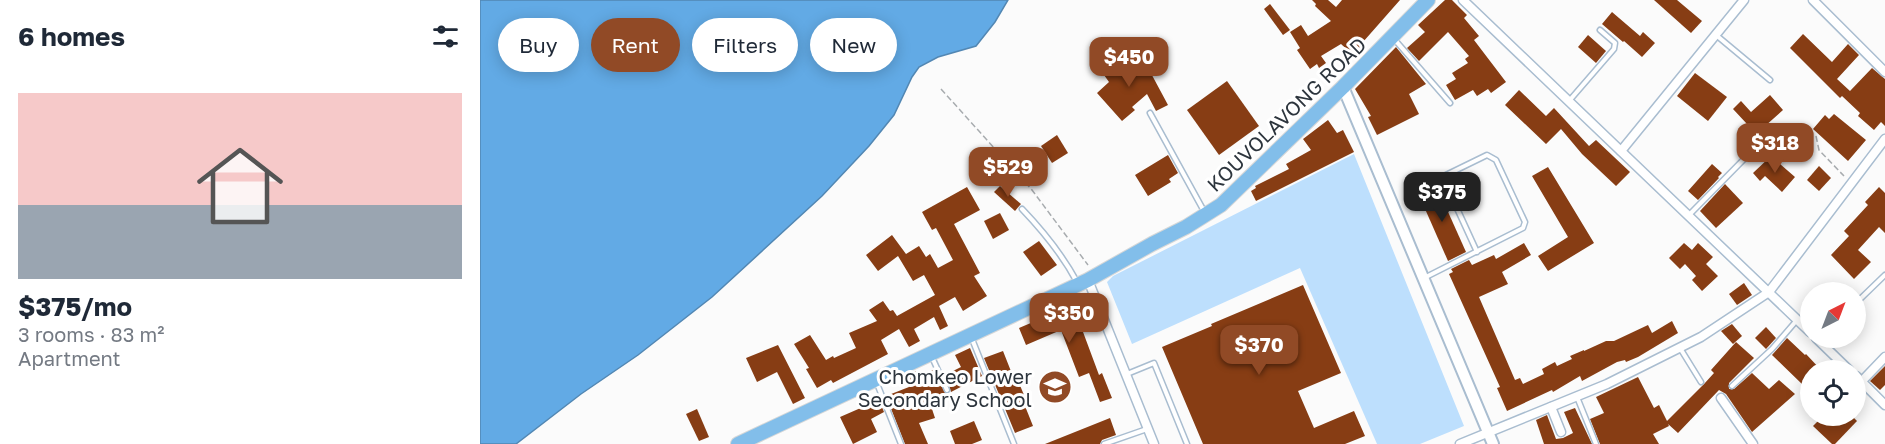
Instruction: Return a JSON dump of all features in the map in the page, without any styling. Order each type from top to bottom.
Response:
[{"type":"main road","name":"KOUVOLAVONG ROAD","points":[[742,443],[1087,280],[1206,215],[1221,205],[1343,87],[1428,0]]},
{"type":"street","points":[[1464,0],[1800,322]]},
{"type":"street","points":[[1621,151],[1744,0]]},
{"type":"street","points":[[1813,0],[1885,72]]},
{"type":"street","points":[[1343,87],[1491,439]]},
{"type":"street","points":[[1460,444],[1491,439],[1551,407],[1607,384],[1701,337],[1769,292],[1885,139]]},
{"type":"street","points":[[1087,280],[1154,444]]},
{"type":"street","points":[[1828,348],[1839,360]]},
{"type":"street","points":[[1866,372],[1885,357]]},
{"type":"street","points":[[1866,387],[1885,405]]},
{"type":"street","points":[[1721,398],[1753,444]]},
{"type":"street","points":[[1551,407],[1561,432]]},
{"type":"lane","points":[[1569,101],[1614,49],[1615,43],[1600,30]]},
{"type":"lane","points":[[1716,34],[1770,80]]},
{"type":"lane","points":[[1392,37],[1450,103]]},
{"type":"lane","points":[[1150,113],[1206,215]]},
{"type":"lane","points":[[1689,215],[1751,152]]},
{"type":"lane","points":[[1424,279],[1477,252],[1523,228],[1525,222],[1496,160],[1487,155],[1446,175],[1444,180],[1477,252]]},
{"type":"lane","points":[[1022,209],[1045,232],[1066,261],[1087,280]]},
{"type":"lane","points":[[1866,293],[1885,275]]},
{"type":"lane","points":[[1732,386],[1772,349],[1797,319]]},
{"type":"lane","points":[[970,336],[1014,444]]},
{"type":"lane","points":[[1679,348],[1701,382]]},
{"type":"lane","points":[[931,355],[947,390]]},
{"type":"lane","points":[[1126,374],[1154,363],[1187,444]]},
{"type":"lane","points":[[876,381],[901,444]]},
{"type":"lane","points":[[1576,396],[1596,444]]},
{"type":"lane","points":[[1104,444],[1148,429]]},
{"type":"path","points":[[941,89],[1032,190],[1087,280]]},
{"type":"path","points":[[1816,136],[1819,150],[1851,183]]},
{"type":"shaded area","points":[[1354,154],[1464,426],[1420,444],[1377,444],[1300,268],[1132,344],[1107,282],[1113,276]]},
{"type":"water","points":[[480,0],[1008,0],[995,22],[976,46],[938,57],[919,67],[894,115],[869,146],[822,196],[712,297],[638,355],[581,394],[516,444],[480,444]]},
{"type":"building","points":[[1312,0],[1328,0],[1336,7],[1342,0],[1400,0],[1363,42],[1365,44],[1354,56],[1341,44],[1321,56],[1326,63],[1319,68],[1317,64],[1310,69],[1297,50],[1300,48],[1290,32],[1301,25],[1308,36],[1331,21],[1315,6]]},
{"type":"building","points":[[1445,0],[1452,0],[1467,15],[1464,18],[1479,36],[1474,40],[1506,82],[1491,93],[1488,89],[1477,96],[1473,90],[1455,100],[1446,85],[1456,79],[1452,73],[1468,63],[1465,59],[1469,56],[1448,32],[1419,61],[1407,48],[1425,32],[1418,25]]},
{"type":"building","points":[[1654,0],[1677,0],[1702,21],[1691,33]]},
{"type":"building","points":[[1270,4],[1290,30],[1283,35],[1264,9]]},
{"type":"building","points":[[1612,12],[1640,36],[1643,32],[1655,43],[1642,57],[1602,24]]},
{"type":"building","points":[[1803,34],[1832,62],[1848,44],[1859,55],[1837,79],[1850,91],[1872,68],[1885,79],[1885,126],[1881,122],[1874,130],[1858,116],[1860,113],[1842,96],[1840,98],[1790,48]]},
{"type":"building","points":[[1588,35],[1606,51],[1596,63],[1578,47]]},
{"type":"building","points":[[1396,47],[1426,84],[1409,94],[1419,114],[1377,135],[1368,117],[1371,116],[1355,89]]},
{"type":"building","points":[[1119,54],[1132,72],[1146,64],[1168,105],[1156,111],[1147,94],[1132,107],[1135,110],[1122,121],[1097,93],[1109,82],[1099,68]]},
{"type":"building","points":[[1695,73],[1727,97],[1708,121],[1677,96]]},
{"type":"building","points":[[1227,81],[1259,126],[1219,155],[1187,110]]},
{"type":"building","points":[[1519,90],[1546,116],[1554,108],[1589,146],[1596,140],[1630,172],[1616,186],[1582,154],[1561,129],[1546,144],[1505,105]]},
{"type":"building","points":[[1770,95],[1783,110],[1764,127],[1784,148],[1774,157],[1744,126],[1747,124],[1733,109],[1741,101],[1751,112]]},
{"type":"building","points":[[1834,114],[1866,140],[1848,161],[1813,129],[1825,115],[1829,119]]},
{"type":"building","points":[[1328,120],[1337,133],[1343,130],[1354,152],[1256,201],[1251,191],[1256,188],[1255,186],[1289,169],[1286,164],[1311,150],[1303,139]]},
{"type":"building","points":[[1057,135],[1068,153],[1052,163],[1041,146]]},
{"type":"building","points":[[1168,155],[1178,173],[1169,179],[1171,182],[1148,196],[1135,175]]},
{"type":"building","points":[[1771,156],[1795,177],[1782,192],[1765,176],[1760,181],[1753,173]]},
{"type":"building","points":[[1712,164],[1722,173],[1698,200],[1688,191]]},
{"type":"building","points":[[1819,166],[1831,178],[1819,191],[1807,180]]},
{"type":"building","points":[[1548,167],[1594,243],[1548,271],[1538,256],[1568,237],[1532,176]]},
{"type":"building","points":[[1725,184],[1743,203],[1716,228],[1700,211]]},
{"type":"building","points":[[1436,185],[1466,252],[1448,261],[1418,193]]},
{"type":"building","points":[[1000,186],[1021,204],[1015,211],[994,192]]},
{"type":"building","points":[[967,187],[980,210],[954,224],[980,273],[974,276],[987,296],[963,311],[955,297],[939,306],[948,326],[940,330],[934,317],[914,329],[920,341],[909,347],[899,329],[881,340],[888,354],[833,383],[831,380],[817,388],[806,369],[809,368],[794,344],[810,335],[826,360],[833,356],[834,358],[856,348],[849,333],[877,321],[869,310],[883,301],[897,316],[935,295],[924,275],[913,281],[898,256],[878,271],[866,255],[892,235],[906,254],[919,246],[926,257],[930,254],[938,268],[953,260],[936,228],[932,230],[922,212]]},
{"type":"building","points":[[1879,187],[1885,193],[1885,233],[1879,227],[1858,250],[1871,262],[1854,279],[1831,255],[1849,236],[1844,231],[1868,205],[1865,202]]},
{"type":"building","points":[[1000,213],[1009,230],[993,239],[984,221]]},
{"type":"building","points":[[1039,241],[1057,265],[1041,276],[1023,252]]},
{"type":"building","points":[[1524,243],[1531,255],[1502,272],[1508,284],[1479,297],[1515,380],[1520,378],[1523,384],[1544,374],[1542,369],[1555,362],[1557,366],[1572,359],[1570,356],[1606,341],[1614,341],[1648,325],[1652,333],[1672,321],[1678,333],[1638,357],[1626,362],[1625,360],[1617,362],[1582,381],[1580,376],[1553,392],[1552,390],[1507,411],[1497,388],[1500,387],[1449,274],[1453,272],[1451,269],[1469,260],[1472,265],[1494,255],[1496,259]]},
{"type":"building","points":[[1684,243],[1692,250],[1698,243],[1713,257],[1706,264],[1718,276],[1702,291],[1692,280],[1696,276],[1685,264],[1680,269],[1669,258]]},
{"type":"building","points":[[1744,283],[1752,295],[1737,305],[1729,294]]},
{"type":"building","points":[[1303,285],[1341,373],[1298,391],[1314,428],[1354,411],[1365,436],[1345,444],[1203,444],[1162,347]]},
{"type":"building","points":[[1073,305],[1099,375],[1102,373],[1112,398],[1100,402],[1089,373],[1079,377],[1061,330],[1026,345],[1019,328]]},
{"type":"building","points":[[1732,324],[1742,336],[1733,344],[1721,331]]},
{"type":"building","points":[[1766,327],[1776,338],[1766,349],[1755,338]]},
{"type":"building","points":[[1787,338],[1812,360],[1800,360],[1800,382],[1772,355]]},
{"type":"building","points":[[1736,342],[1754,358],[1729,383],[1729,389],[1734,389],[1752,373],[1769,389],[1779,380],[1795,394],[1752,432],[1726,394],[1719,390],[1678,433],[1668,424],[1669,426],[1653,434],[1659,444],[1600,444],[1590,419],[1604,413],[1596,397],[1638,377],[1654,408],[1659,405],[1667,421],[1714,373],[1711,370]]},
{"type":"building","points":[[778,345],[805,398],[793,404],[777,372],[757,382],[746,358]]},
{"type":"building","points":[[970,348],[982,376],[951,392],[945,375],[961,367],[955,355]]},
{"type":"building","points":[[1003,351],[1016,384],[1019,383],[1024,395],[1021,396],[1033,426],[1015,433],[984,358]]},
{"type":"building","points":[[1885,366],[1885,385],[1880,390],[1870,381]]},
{"type":"building","points":[[933,370],[946,394],[946,399],[931,406],[935,418],[919,423],[928,444],[905,444],[886,396],[909,387],[904,376],[916,371],[918,377]]},
{"type":"building","points":[[879,400],[884,412],[871,419],[877,432],[853,444],[840,417]]},
{"type":"building","points":[[1575,408],[1592,444],[1544,444],[1536,420],[1547,415],[1556,439],[1563,438],[1573,433],[1564,412]]},
{"type":"building","points":[[697,409],[709,437],[699,441],[686,414]]},
{"type":"building","points":[[1110,418],[1116,435],[1102,440],[1100,444],[1045,444]]},
{"type":"building","points":[[974,421],[982,440],[972,444],[955,444],[950,431]]},
{"type":"building","points":[[1813,426],[1852,426],[1835,444],[1832,444]]},
{"type":"place","name":"Chomkeo Lower Secondary School","points":[[1055,387]]}]
